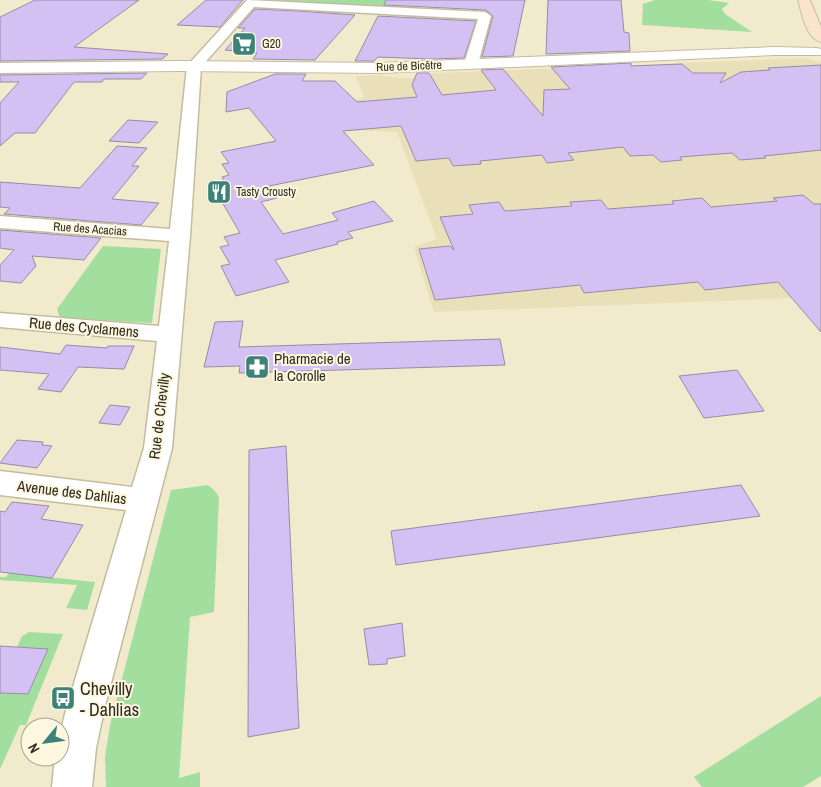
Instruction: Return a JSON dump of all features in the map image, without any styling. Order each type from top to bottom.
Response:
[{"type":"main road","points":[[804,0],[820,49]]},
{"type":"street","points":[[194,66],[253,1],[485,16],[471,64]]},
{"type":"street","name":"Rue de Bicêtre","points":[[0,68],[194,66],[378,68],[820,49]]},
{"type":"street","name":"Rue de Chevilly","points":[[72,787],[76,748],[85,710],[158,448],[168,334],[180,236],[194,66]]},
{"type":"street","name":"Rue des Acacias","points":[[0,222],[180,236]]},
{"type":"street","name":"Rue des Cyclamens","points":[[0,320],[168,334]]},
{"type":"street","name":"Avenue des Dahlias","points":[[0,483],[144,500]]},
{"type":"shaded area","points":[[805,58],[821,62],[821,297],[434,312],[414,247],[437,239],[397,132],[352,130],[340,104],[364,97],[356,76],[379,75],[414,78],[415,74]]},
{"type":"green space","points":[[270,0],[408,0],[402,10],[268,2]]},
{"type":"green space","points":[[655,0],[708,0],[729,3],[722,9],[725,14],[752,32],[642,25],[643,4]]},
{"type":"green space","points":[[103,246],[161,249],[152,323],[60,318],[57,309]]},
{"type":"green space","points":[[208,485],[219,497],[214,612],[190,617],[179,778],[200,772],[200,787],[106,787],[105,756],[110,725],[171,490]]},
{"type":"green space","points":[[9,573],[95,582],[87,610],[66,608],[77,585],[0,580],[0,577],[6,577]]},
{"type":"green space","points":[[29,632],[63,634],[29,717],[20,717],[20,725],[0,769],[0,693],[28,694],[48,649],[17,647],[22,636]]},
{"type":"green space","points":[[821,696],[821,776],[803,787],[702,787],[694,777]]},
{"type":"building","points":[[35,0],[139,0],[74,47],[168,54],[162,59],[0,61],[0,17]]},
{"type":"building","points":[[206,0],[243,0],[220,27],[177,25]]},
{"type":"building","points":[[386,0],[525,0],[513,56],[482,57],[493,16],[486,10],[384,5]]},
{"type":"building","points":[[548,0],[621,0],[624,32],[629,33],[630,51],[546,54]]},
{"type":"building","points":[[255,9],[355,15],[315,60],[253,59],[257,53],[225,50],[245,28],[238,28]]},
{"type":"building","points":[[378,16],[476,21],[464,58],[378,57],[374,61],[355,61]]},
{"type":"building","points":[[631,63],[631,66],[682,64],[693,73],[726,73],[720,83],[741,72],[770,70],[768,68],[821,65],[821,150],[740,160],[732,153],[680,157],[682,160],[661,162],[653,155],[630,156],[623,147],[568,153],[574,160],[547,163],[542,155],[480,161],[481,164],[453,166],[449,158],[416,161],[401,126],[343,131],[374,165],[269,186],[277,198],[261,202],[283,234],[338,220],[332,213],[374,201],[393,221],[348,232],[353,238],[337,242],[338,244],[275,260],[289,282],[236,296],[221,266],[230,264],[220,247],[229,245],[224,237],[240,233],[222,202],[229,200],[222,189],[228,187],[222,177],[229,175],[222,164],[229,163],[221,152],[276,141],[249,108],[226,112],[227,92],[275,74],[306,74],[302,81],[335,81],[357,102],[417,97],[412,85],[417,73],[429,73],[442,95],[496,90],[481,70],[503,69],[543,116],[544,90],[570,89],[551,67]]},
{"type":"building","points":[[147,73],[141,79],[104,79],[102,82],[74,82],[35,133],[15,133],[0,146],[0,103],[19,82],[0,82],[0,75]]},
{"type":"building","points":[[128,120],[158,122],[139,143],[109,141]]},
{"type":"building","points":[[117,146],[147,148],[132,166],[139,166],[112,199],[159,203],[141,225],[4,214],[10,208],[0,207],[0,182],[80,188]]},
{"type":"building","points":[[803,195],[814,204],[821,204],[821,332],[778,282],[705,290],[698,282],[584,293],[580,285],[435,300],[419,249],[450,246],[454,250],[440,217],[473,214],[469,205],[499,202],[505,211],[572,206],[570,202],[601,200],[608,209],[674,204],[672,201],[702,198],[711,207],[777,201],[773,198]]},
{"type":"building","points":[[0,230],[101,238],[84,260],[32,256],[36,266],[21,283],[0,281],[0,265],[14,250],[0,248]]},
{"type":"building","points":[[243,321],[239,347],[500,339],[505,365],[239,373],[240,366],[204,367],[215,322]]},
{"type":"building","points":[[66,345],[107,348],[108,346],[134,346],[124,369],[78,367],[61,392],[38,389],[49,374],[0,370],[0,347],[60,354]]},
{"type":"building","points":[[737,370],[764,411],[704,418],[679,376]]},
{"type":"building","points":[[110,405],[130,407],[120,425],[99,423]]},
{"type":"building","points":[[17,440],[43,442],[42,445],[52,446],[37,468],[0,463]]},
{"type":"building","points":[[286,446],[299,728],[248,737],[249,450]]},
{"type":"building","points":[[741,485],[760,516],[396,565],[391,531]]},
{"type":"building","points":[[12,502],[49,506],[41,519],[83,525],[52,578],[0,572],[0,511],[5,512]]},
{"type":"building","points":[[402,623],[405,656],[387,659],[387,664],[369,665],[364,629]]},
{"type":"building","points":[[0,646],[48,649],[28,694],[0,693]]},
{"type":"place","name":"G20","points":[[244,44]]},
{"type":"place","name":"Tasty Crousty","points":[[219,192]]},
{"type":"place","name":"Pharmacie de la Corolle","points":[[257,367]]},
{"type":"place","name":"Chevilly - Dahlias","points":[[63,698]]}]
